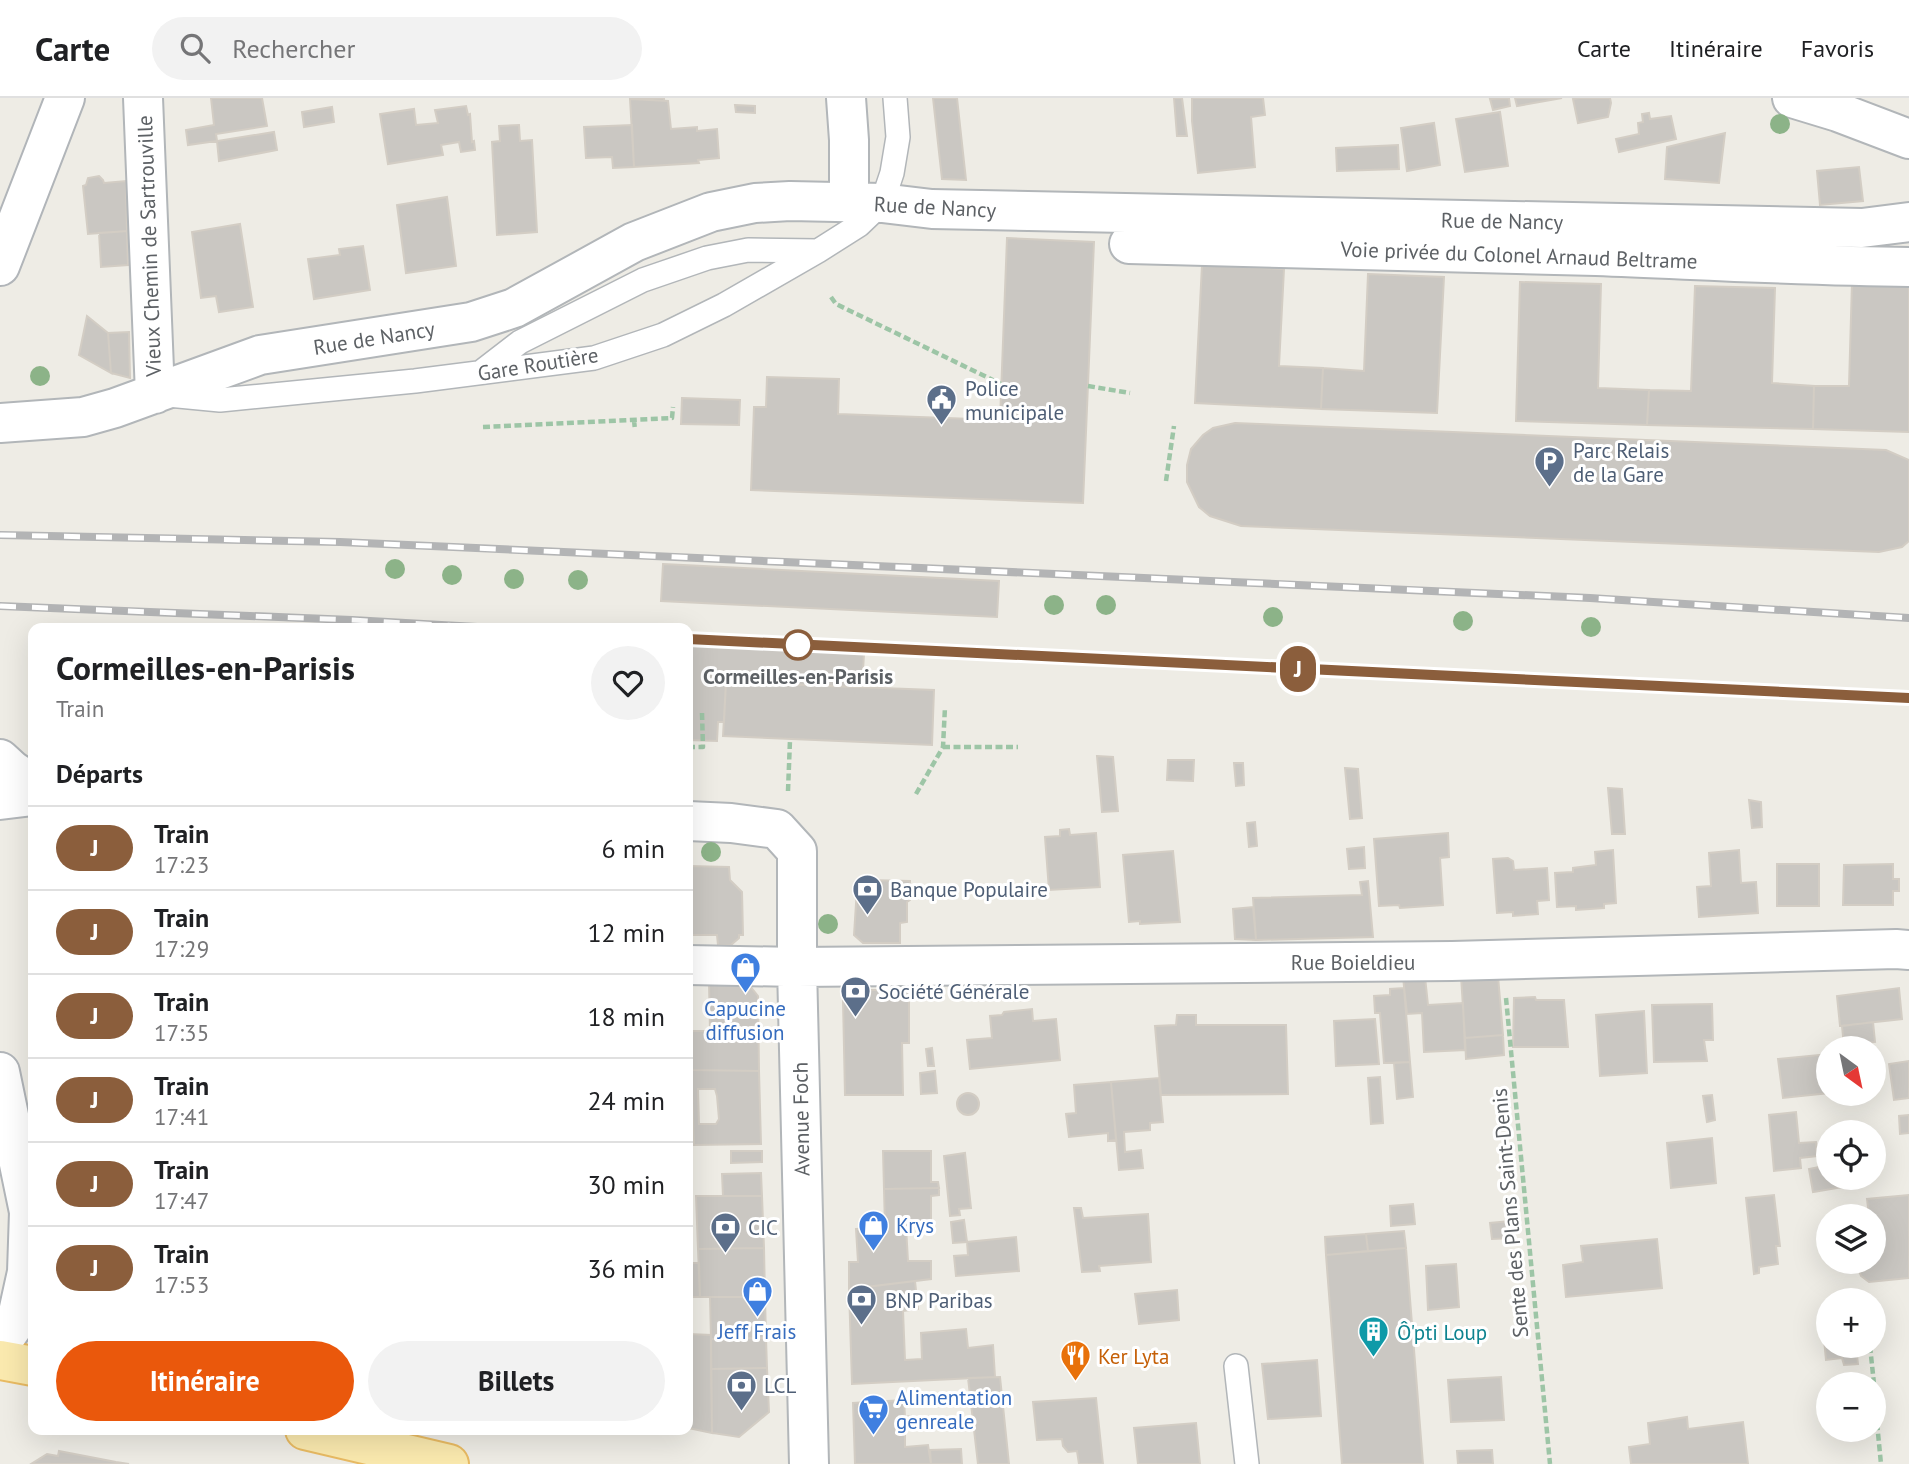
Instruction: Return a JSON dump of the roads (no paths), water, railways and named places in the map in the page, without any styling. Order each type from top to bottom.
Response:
[{"type":"main road","points":[[0,1360],[28,1365]]},
{"type":"main road","points":[[326,1435],[449,1464]]},
{"type":"street","points":[[0,266],[65,98]]},
{"type":"street","name":"Vieux Chemin de Sartrouville","points":[[143,98],[155,394]]},
{"type":"street","points":[[846,98],[849,140],[865,203]]},
{"type":"street","points":[[1792,98],[1909,139]]},
{"type":"street","name":"Rue de Nancy","points":[[0,423],[83,417],[260,355],[471,323],[514,308],[634,242],[710,212],[771,202],[865,203],[944,209],[1849,228],[1909,222]]},
{"type":"street","name":"Voie privée du Colonel Arnaud Beltrame","points":[[1129,244],[1909,267]]},
{"type":"street","points":[[0,759],[28,781]]},
{"type":"street","points":[[0,800],[28,797]]},
{"type":"street","name":"Avenue Foch","points":[[693,821],[777,829],[797,851],[797,967],[809,1464]]},
{"type":"street","name":"Rue Boieldieu","points":[[693,965],[797,967],[1438,961],[1909,950]]},
{"type":"street","points":[[0,1072],[25,1132],[28,1192]]},
{"type":"street","points":[[0,1345],[16,1322],[27,1272],[28,1242]]},
{"type":"lane","points":[[865,203],[892,173],[898,137],[895,98]]},
{"type":"lane","name":"Gare Routière","points":[[155,394],[220,400],[478,374],[594,358],[663,335],[818,251],[859,225],[865,203]]},
{"type":"lane","points":[[478,374],[520,342],[643,280],[707,258],[748,250],[818,251]]},
{"type":"lane","points":[[1236,1366],[1247,1464]]},
{"type":"railway","points":[[0,535],[340,542],[1590,598],[1909,618]]},
{"type":"railway","points":[[0,606],[406,623]]},
{"type":"railway","points":[[693,639],[1909,698]]},
{"type":"train","name":"J","points":[[693,639],[1909,698]]},
{"type":"place","name":"Police municipale","points":[[942,427]]},
{"type":"place","name":"Parc Relais de la Gare","points":[[1550,489]]},
{"type":"place","name":"Cormeilles-en-Parisis","points":[[798,645]]},
{"type":"place","name":"Banque Populaire","points":[[867,916]]},
{"type":"place","name":"Capucine diffusion","points":[[745,995]]},
{"type":"place","name":"Société Générale","points":[[855,1018]]},
{"type":"place","name":"Krys","points":[[873,1252]]},
{"type":"place","name":"CIC","points":[[725,1254]]},
{"type":"place","name":"Jeff Frais","points":[[757,1318]]},
{"type":"place","name":"BNP Paribas","points":[[862,1327]]},
{"type":"place","name":"Ô'pti Loup","points":[[1374,1359]]},
{"type":"place","name":"Ker Lyta","points":[[1075,1383]]},
{"type":"place","name":"LCL","points":[[741,1412]]},
{"type":"place","name":"Alimentation genreale","points":[[873,1436]]}]
